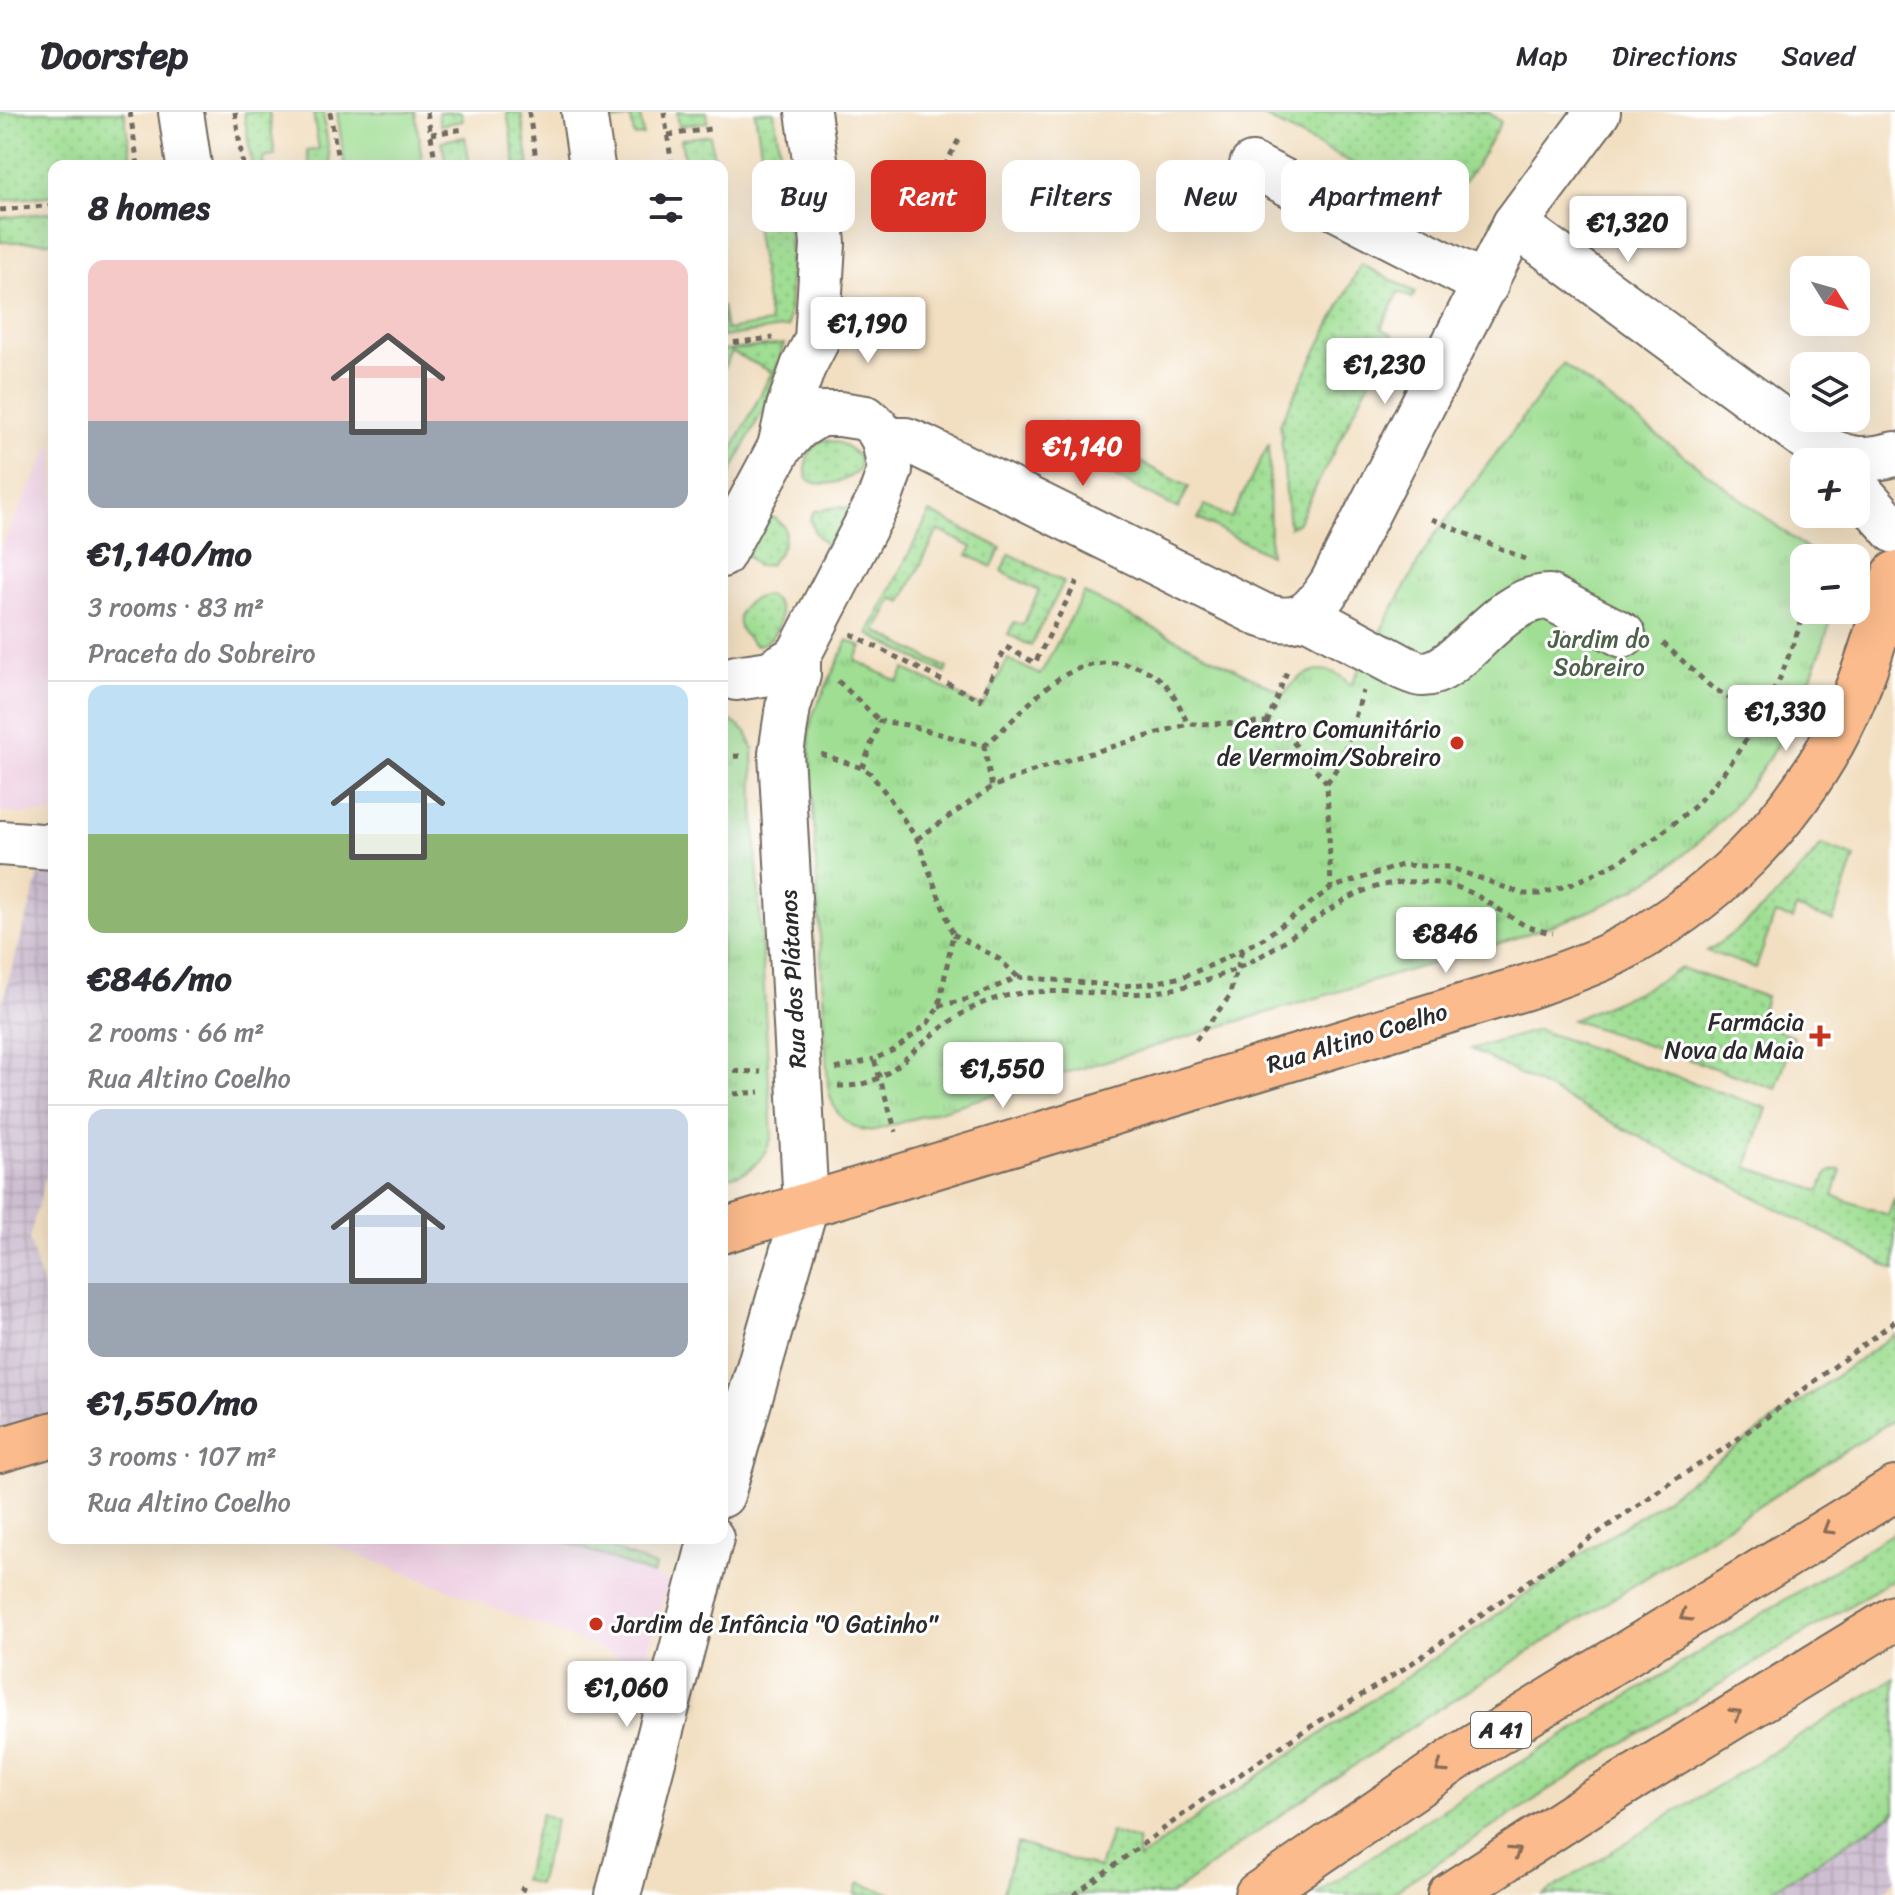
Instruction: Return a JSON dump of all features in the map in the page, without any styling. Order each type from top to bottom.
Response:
[{"type":"main road","name":"Rua Altino Coelho","points":[[728,1229],[1527,987],[1611,954],[1651,932],[1729,875],[1786,814],[1843,721],[1870,653],[1895,574]]},
{"type":"main road","points":[[0,1450],[48,1436]]},
{"type":"main road","name":"A 41","points":[[1257,1895],[1461,1755],[1895,1489]]},
{"type":"main road","points":[[1450,1895],[1592,1803],[1895,1618]]},
{"type":"street","points":[[181,112],[188,160]]},
{"type":"street","points":[[584,112],[591,160]]},
{"type":"street","points":[[728,549],[780,447],[789,407],[803,367],[802,338],[823,244],[808,112]]},
{"type":"street","points":[[780,447],[797,428],[819,414],[840,414],[923,447],[1262,615],[1280,621],[1299,618],[1317,607],[1332,583],[1515,224],[1598,112]]},
{"type":"street","points":[[1265,186],[1486,285]]},
{"type":"street","points":[[1515,224],[1817,448]]},
{"type":"street","points":[[802,338],[875,429]]},
{"type":"street","name":"Rua dos Plátanos","points":[[728,1474],[806,1205],[796,752],[788,707],[798,675],[814,666],[818,617],[888,480],[890,459],[875,429]]},
{"type":"street","points":[[1870,461],[1895,454]]},
{"type":"street","points":[[1870,503],[1895,531]]},
{"type":"street","points":[[1305,615],[1421,674],[1434,672],[1519,603],[1535,597],[1549,597],[1623,635]]},
{"type":"street","points":[[729,673],[770,673],[814,666]]},
{"type":"street","name":"Rua dos Plátanos","points":[[729,673],[761,707],[796,752]]},
{"type":"street","points":[[0,843],[48,847]]},
{"type":"street","points":[[618,1895],[709,1544]]},
{"type":"path","points":[[130,112],[137,160]]},
{"type":"path","points":[[235,112],[242,160]]},
{"type":"path","points":[[330,112],[338,160]]},
{"type":"path","points":[[427,112],[435,160]]},
{"type":"path","points":[[529,112],[536,160]]},
{"type":"path","points":[[664,112],[671,160]]},
{"type":"path","points":[[431,134],[464,129]]},
{"type":"path","points":[[668,135],[710,129]]},
{"type":"path","points":[[948,160],[961,135]]},
{"type":"path","points":[[0,210],[48,206]]},
{"type":"path","points":[[728,344],[802,338]]},
{"type":"path","points":[[818,617],[980,700],[1006,647],[1035,663],[1077,581]]},
{"type":"path","points":[[939,1006],[969,999],[1018,977],[1122,986],[1182,977],[1264,938],[1331,888],[1402,865],[1449,867],[1523,894],[1540,894],[1572,884],[1617,863],[1695,806],[1729,766],[1760,718],[1781,676],[1801,624]]},
{"type":"path","points":[[984,746],[1056,681],[1075,669],[1095,663],[1121,662],[1142,668],[1173,694],[1188,724]]},
{"type":"path","points":[[814,666],[844,684],[880,721],[907,725],[984,746]]},
{"type":"path","points":[[1267,723],[1288,669]]},
{"type":"path","points":[[1331,888],[1327,783],[1342,760],[1365,686]]},
{"type":"path","points":[[862,768],[880,721]]},
{"type":"path","points":[[917,839],[992,787],[1089,752],[1188,724],[1234,726],[1267,723],[1293,742],[1327,783]]},
{"type":"path","points":[[984,746],[992,787]]},
{"type":"path","points":[[796,752],[862,768],[870,773],[917,839],[953,934],[939,1006],[928,1023],[896,1049],[874,1059],[828,1071]]},
{"type":"path","points":[[828,1087],[863,1084],[879,1077],[895,1068],[967,1010],[1010,994],[1052,990],[1097,993],[1162,991],[1193,984],[1262,956],[1326,910],[1384,884],[1427,882],[1466,890],[1494,904],[1520,923],[1564,936]]},
{"type":"path","points":[[953,934],[999,959],[1018,977]]},
{"type":"path","points":[[1196,1040],[1229,997],[1242,950]]},
{"type":"path","points":[[874,1059],[896,1132]]},
{"type":"path","points":[[728,1071],[770,1073]]},
{"type":"path","points":[[728,1095],[771,1091]]},
{"type":"path","points":[[1074,1895],[1289,1741],[1417,1659],[1671,1482],[1727,1447],[1895,1321]]},
{"type":"shaded area","points":[[48,452],[48,814],[0,812],[0,548]]},
{"type":"shaded area","points":[[48,852],[48,1168],[29,1239],[48,1304],[48,1432],[0,1447],[0,1009]]},
{"type":"shaded area","name":"Jardim de Infância \"O Gatinho\"","points":[[332,1544],[572,1544],[669,1581],[644,1666]]},
{"type":"shaded area","points":[[1895,1813],[1895,1879],[1883,1895],[1764,1895]]},
{"type":"green space","points":[[0,112],[124,112],[132,160],[48,160],[48,196],[0,201]]},
{"type":"green space","points":[[244,112],[269,112],[275,156],[251,160]]},
{"type":"green space","points":[[313,112],[323,112],[330,160],[309,160],[307,151],[319,149]]},
{"type":"green space","points":[[337,112],[415,112],[422,160],[344,160]]},
{"type":"green space","points":[[438,112],[461,112],[463,121],[440,125]]},
{"type":"green space","points":[[507,112],[521,112],[528,160],[515,160]]},
{"type":"green space","points":[[602,112],[640,112],[643,135],[634,136],[631,118],[604,122]]},
{"type":"green space","points":[[677,112],[707,112],[708,122],[679,126]]},
{"type":"green space","points":[[755,112],[774,112],[781,160],[762,160]]},
{"type":"green space","points":[[1255,112],[1488,112],[1501,122],[1469,176],[1469,160],[1346,160]]},
{"type":"green space","points":[[710,135],[714,160],[684,160],[681,139]]},
{"type":"green space","points":[[465,137],[469,160],[445,160],[442,141]]},
{"type":"green space","points":[[48,213],[48,242],[0,242],[0,218]]},
{"type":"green space","points":[[756,232],[789,232],[788,327],[728,336],[728,330],[770,323]]},
{"type":"green space","points":[[1361,264],[1415,292],[1412,298],[1399,292],[1381,328],[1393,335],[1297,524],[1289,527],[1280,423]]},
{"type":"green space","points":[[784,344],[765,405],[728,479],[728,458],[772,372],[732,352],[728,360],[728,350]]},
{"type":"green space","name":"Jardim do Sobreiro","points":[[1563,364],[1801,544],[1790,544],[1790,624],[1829,624],[1798,705],[1775,749],[1747,789],[1715,826],[1678,859],[1637,888],[1590,911],[1510,940],[872,1131],[854,1127],[842,1118],[833,1104],[828,1087],[809,732],[813,714],[848,640],[862,647],[855,660],[898,682],[905,669],[982,707],[1008,659],[1040,675],[1084,593],[1285,694],[1299,679],[1316,671],[1334,673],[1350,686],[1431,540]]},
{"type":"green space","points":[[1063,423],[1189,487],[1178,509],[1052,444]]},
{"type":"green space","points":[[823,440],[839,443],[853,451],[860,460],[859,470],[834,483],[820,484],[807,479],[808,456],[813,447]]},
{"type":"green space","points":[[1269,444],[1270,555],[1198,519],[1205,505],[1231,518]]},
{"type":"green space","points":[[838,507],[854,509],[832,552],[815,533],[810,519],[815,511]]},
{"type":"green space","points":[[930,512],[1001,548],[992,567],[968,555],[972,547],[938,530],[902,602],[893,598],[876,631],[947,668],[945,673],[868,634]]},
{"type":"green space","points":[[764,517],[775,518],[784,526],[785,537],[769,565],[757,566],[745,553]]},
{"type":"green space","points":[[1010,554],[1064,582],[1031,646],[1008,634],[1014,622],[1023,625],[1039,591],[1001,571]]},
{"type":"green space","points":[[767,595],[779,607],[779,624],[770,639],[755,645],[741,630],[739,615],[748,602]]},
{"type":"green space","points":[[728,718],[746,732],[753,748],[772,1137],[754,1166],[728,1176]]},
{"type":"green space","points":[[1822,845],[1855,857],[1833,921],[1796,908],[1792,919],[1775,914],[1756,968],[1707,951],[1769,903]]},
{"type":"green space","points":[[1681,968],[1766,997],[1758,1024],[1794,1036],[1776,1089],[1572,1020],[1642,990]]},
{"type":"green space","points":[[1538,1030],[1767,1108],[1747,1167],[1820,1191],[1829,1173],[1841,1170],[1833,1196],[1888,1215],[1895,1197],[1895,1270],[1471,1049]]},
{"type":"green space","points":[[1895,1334],[1895,1419],[1419,1722],[1279,1816],[1171,1895],[1002,1895],[1017,1843],[1099,1868],[1111,1832],[1137,1840],[1139,1859],[1659,1503]]},
{"type":"green space","points":[[1895,1532],[1895,1578],[1600,1757],[1388,1895],[1315,1895],[1415,1827]]},
{"type":"green space","points":[[572,1544],[601,1544],[655,1566],[653,1575]]},
{"type":"green space","points":[[1895,1678],[1895,1813],[1764,1895],[1543,1895],[1689,1803]]},
{"type":"green space","points":[[541,1814],[556,1819],[538,1884],[523,1880]]},
{"type":"green space","points":[[859,1883],[890,1893],[855,1895]]},
{"type":"place","name":"Centro Comunitário de Vermoim/Sobreiro","points":[[1457,743]]},
{"type":"place","name":"Farmácia Nova da Maia","points":[[1820,1036]]},
{"type":"place","name":"Jardim de Infância \"O Gatinho\"","points":[[596,1624]]}]
